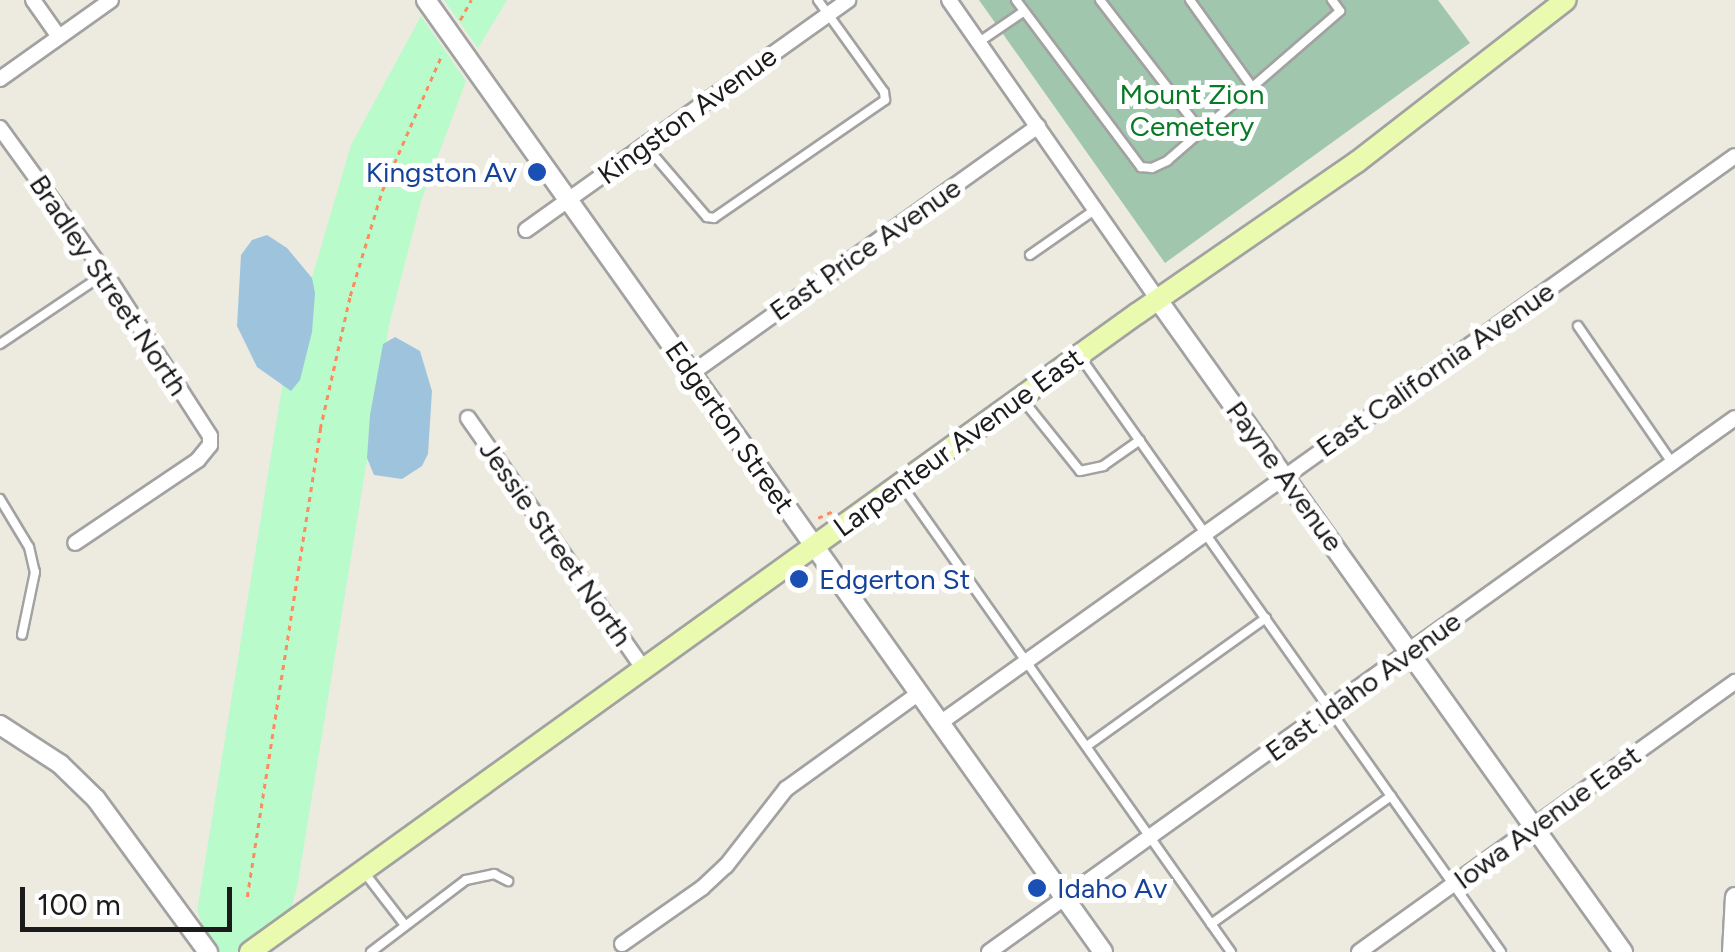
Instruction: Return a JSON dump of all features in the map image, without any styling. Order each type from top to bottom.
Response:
[{"type":"main road","name":"Larpenteur Avenue East","points":[[250,952],[1020,397],[1357,162],[1566,0]]},
{"type":"street","points":[[34,0],[59,37]]},
{"type":"street","points":[[0,79],[112,0]]},
{"type":"street","name":"Edgerton Street","points":[[426,0],[1103,952]]},
{"type":"street","name":"Kingston Avenue","points":[[526,230],[848,0]]},
{"type":"street","name":"Payne Avenue","points":[[949,0],[1622,952]]},
{"type":"street","name":"East Price Avenue","points":[[692,373],[1038,126]]},
{"type":"street","name":"Bradley Street North","points":[[0,128],[105,274],[207,429],[210,445],[198,460],[74,543]]},
{"type":"street","name":"East California Avenue","points":[[940,723],[1735,156]]},
{"type":"street","name":"Jessie Street North","points":[[468,418],[644,668]]},
{"type":"street","name":"East Idaho Avenue","points":[[989,952],[1735,418]]},
{"type":"street","name":"Iowa Avenue East","points":[[1359,952],[1735,682]]},
{"type":"street","points":[[622,944],[714,877],[786,788],[919,693]]},
{"type":"street","points":[[0,724],[60,764],[96,799],[208,952]]},
{"type":"street","points":[[1733,943],[1735,897]]},
{"type":"lane","points":[[646,145],[706,218],[714,218],[884,100],[884,92],[818,0]]},
{"type":"lane","points":[[1016,0],[1141,166],[1152,168],[1202,131],[1340,11],[1332,0]]},
{"type":"lane","points":[[1100,0],[1202,131]]},
{"type":"lane","points":[[1190,0],[1252,87]]},
{"type":"lane","points":[[979,42],[1023,12]]},
{"type":"lane","points":[[1030,255],[1097,208]]},
{"type":"lane","points":[[0,344],[105,274]]},
{"type":"lane","points":[[1578,326],[1672,463]]},
{"type":"lane","points":[[1079,355],[1500,952]]},
{"type":"lane","points":[[1020,397],[1080,471],[1103,466],[1140,440]]},
{"type":"lane","points":[[901,483],[1231,952]]},
{"type":"lane","points":[[0,499],[29,547],[35,572],[22,635]]},
{"type":"lane","points":[[1087,746],[1266,618]]},
{"type":"lane","points":[[1211,924],[1391,796]]},
{"type":"lane","points":[[364,872],[404,924]]},
{"type":"lane","points":[[371,952],[466,880],[494,874],[508,881]]},
{"type":"path","points":[[457,26],[471,0]]},
{"type":"path","points":[[247,897],[320,430],[350,296],[382,191],[444,50]]},
{"type":"path","points":[[818,518],[831,509],[834,512]]},
{"type":"green space","points":[[444,0],[507,0],[478,48]]},
{"type":"green space","name":"Mount Zion Cemetery","points":[[979,0],[1438,0],[1470,43],[1165,263]]},
{"type":"green space","points":[[421,16],[466,81],[421,201],[389,325],[297,888],[284,932],[253,952],[214,952],[197,911],[285,369],[351,145]]},
{"type":"water","points":[[267,235],[287,248],[312,278],[315,293],[312,332],[300,380],[291,391],[257,367],[237,326],[241,255],[252,240]]},
{"type":"water","points":[[395,337],[420,351],[432,391],[428,454],[422,466],[402,479],[374,475],[367,458],[370,415],[383,344]]},
{"type":"place","name":"Kingston Av","points":[[537,172]]},
{"type":"place","name":"Edgerton St","points":[[799,579]]},
{"type":"place","name":"Idaho Av","points":[[1037,888]]}]
